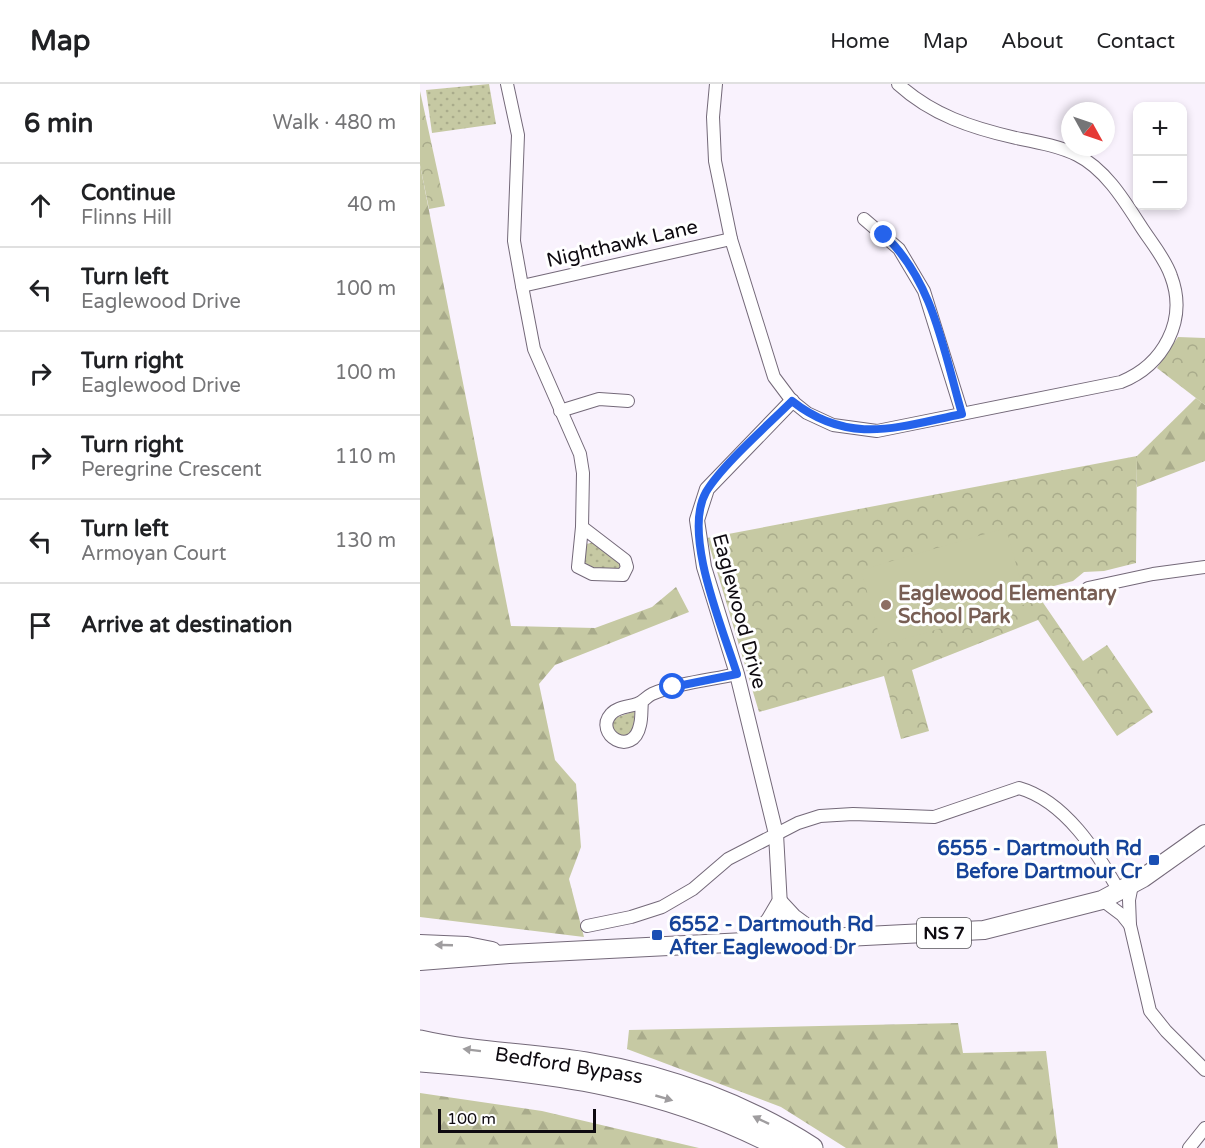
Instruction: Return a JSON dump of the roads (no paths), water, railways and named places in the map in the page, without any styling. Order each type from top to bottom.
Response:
[{"type":"highway","name":"Bedford Bypass","points":[[420,1041],[593,1064],[650,1077],[733,1106],[790,1134],[812,1148]]},
{"type":"highway","name":"Bedford Bypass","points":[[420,1061],[538,1071],[626,1088],[727,1120],[782,1148]]},
{"type":"main road","name":"NS 7","points":[[420,961],[509,954],[823,940],[984,930],[1102,900],[1126,888],[1195,844],[1205,834]]},
{"type":"main road","points":[[752,943],[780,904],[823,940]]},
{"type":"main road","name":"NS 7","points":[[420,944],[467,946],[509,954]]},
{"type":"street","points":[[507,84],[518,135],[514,241],[534,349],[580,454],[583,473],[582,527],[578,567],[592,574],[612,577],[623,575],[627,567],[625,560],[582,527]]},
{"type":"street","points":[[717,84],[713,117],[714,162],[731,239],[774,377],[792,401],[820,421],[854,430],[877,431],[1121,382],[1140,374],[1169,340],[1175,326],[1177,302],[1171,275],[1121,194],[1099,171],[1078,155],[958,123],[923,104],[898,84]]},
{"type":"street","points":[[864,219],[899,249],[924,291],[962,414]]},
{"type":"street","name":"Nighthawk Lane","points":[[522,286],[731,239]]},
{"type":"street","points":[[560,411],[599,399],[628,401]]},
{"type":"street","name":"Eaglewood Drive","points":[[782,942],[776,834],[737,674],[704,567],[697,538],[697,520],[707,489],[792,401]]},
{"type":"street","points":[[1088,588],[1153,574],[1205,567]]},
{"type":"street","points":[[642,702],[650,695],[673,687],[737,674]]},
{"type":"street","points":[[586,926],[631,917],[662,907],[693,889],[728,859],[776,834],[820,816],[853,814],[934,817],[1019,788],[1041,796],[1059,811],[1126,888],[1130,925],[1150,1011],[1205,1070]]},
{"type":"street","points":[[1102,900],[1130,925]]},
{"type":"street","points":[[1189,1148],[1205,1128]]},
{"type":"place","name":"Eaglewood Elementary School Park","points":[[886,605]]},
{"type":"place","name":"6555 - Dartmouth Rd Before Dartmour Cr","points":[[1154,860]]},
{"type":"place","name":"6552 - Dartmouth Rd After Eaglewood Dr","points":[[657,935]]}]
